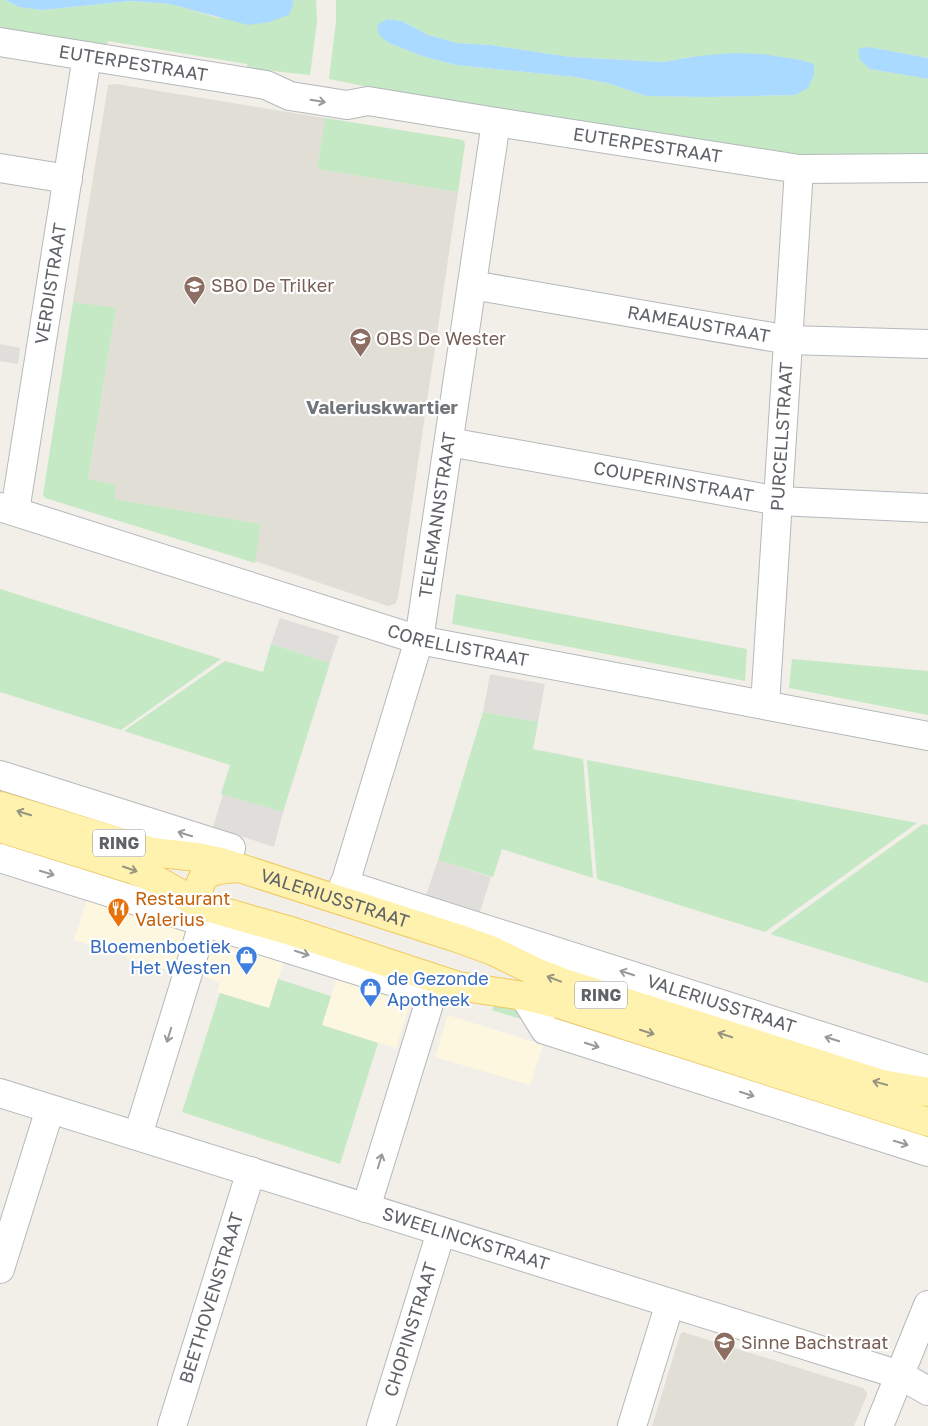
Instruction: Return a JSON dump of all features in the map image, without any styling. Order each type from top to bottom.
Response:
[{"type":"main road","name":"VALERIUSSTRAAT","points":[[0,806],[143,849],[242,863],[342,892],[493,951],[564,983],[882,1084],[928,1092]]},
{"type":"main road","name":"RING","points":[[0,828],[151,877],[200,905],[206,915],[304,935],[431,985],[458,986],[524,996],[562,1005],[928,1122]]},
{"type":"main road","name":"VALERIUSSTRAAT","points":[[206,915],[199,895],[199,885],[202,880],[210,873],[242,863]]},
{"type":"main road","points":[[431,985],[460,972],[464,966],[466,959],[465,946],[457,938]]},
{"type":"street","name":"EUTERPESTRAAT","points":[[0,42],[266,85],[292,78],[350,88],[368,101],[800,169],[928,168]]},
{"type":"street","name":"VERDISTRAAT","points":[[7,509],[68,179],[88,56]]},
{"type":"street","name":"TELEMANNSTRAAT","points":[[342,892],[419,640],[496,122]]},
{"type":"street","points":[[0,168],[68,179]]},
{"type":"street","name":"PURCELLSTRAAT","points":[[765,705],[800,169]]},
{"type":"street","name":"RAMEAUSTRAAT","points":[[472,285],[789,340],[928,344]]},
{"type":"street","name":"COUPERINSTRAAT","points":[[449,442],[779,501],[928,508]]},
{"type":"street","name":"CORELLISTRAAT","points":[[7,509],[419,640],[928,736]]},
{"type":"street","name":"VALERIUSSTRAAT","points":[[0,775],[242,863]]},
{"type":"street","points":[[0,858],[206,915],[138,1136]]},
{"type":"street","name":"VALERIUSSTRAAT","points":[[342,892],[928,1070]]},
{"type":"street","points":[[366,1208],[431,985]]},
{"type":"street","points":[[524,996],[545,1030],[928,1152]]},
{"type":"street","name":"SWEELINCKSTRAAT","points":[[0,1093],[900,1375],[928,1391]]},
{"type":"street","points":[[0,1269],[50,1108]]},
{"type":"street","name":"BEETHOVENSTRAAT","points":[[172,1426],[251,1171]]},
{"type":"street","name":"CHOPINSTRAAT","points":[[381,1426],[441,1232]]},
{"type":"street","points":[[632,1426],[670,1303]]},
{"type":"street","points":[[879,1426],[928,1305]]},
{"type":"shaded area","points":[[116,84],[325,118],[317,169],[458,192],[398,598],[395,604],[388,606],[255,561],[261,524],[114,499],[88,480],[116,309],[73,302],[108,85]]},
{"type":"shaded area","points":[[0,344],[20,348],[18,364],[0,361]]},
{"type":"shaded area","points":[[280,618],[339,636],[330,663],[271,644]]},
{"type":"shaded area","points":[[490,674],[545,684],[538,722],[483,712]]},
{"type":"shaded area","points":[[223,794],[283,812],[274,847],[213,827]]},
{"type":"shaded area","points":[[438,860],[491,877],[480,912],[426,895]]},
{"type":"shaded area","points":[[87,900],[185,930],[186,934],[176,966],[170,964],[168,970],[74,940]]},
{"type":"shaded area","points":[[213,940],[284,961],[269,1008],[217,992],[220,982],[202,976]]},
{"type":"shaded area","points":[[337,978],[405,1001],[408,1010],[396,1048],[322,1025]]},
{"type":"shaded area","points":[[448,1015],[543,1045],[530,1085],[435,1057]]},
{"type":"shaded area","name":"Sinne Bachstraat","points":[[683,1332],[863,1388],[867,1395],[854,1426],[652,1426],[680,1335]]},
{"type":"green space","points":[[0,0],[5,0],[19,7],[42,10],[131,1],[171,4],[219,18],[294,2],[292,0],[316,0],[317,22],[310,75],[247,68],[247,64],[108,41],[107,46],[0,29]]},
{"type":"green space","points":[[336,0],[928,0],[928,58],[869,47],[870,69],[928,79],[928,155],[800,155],[527,114],[329,79],[336,22]],"holes":[[[387,19],[402,21],[428,35],[457,43],[490,45],[571,57],[663,62],[698,56],[801,60],[795,95],[646,96],[607,83],[575,77],[456,65],[422,56],[389,43]]]},
{"type":"green space","points":[[325,118],[463,140],[465,144],[458,192],[317,169]]},
{"type":"green space","points":[[73,302],[116,308],[88,479],[116,485],[114,499],[261,524],[255,563],[45,498],[43,495]]},
{"type":"green space","points":[[0,589],[221,659],[121,730],[0,692]]},
{"type":"green space","points":[[456,594],[747,649],[745,681],[452,624]]},
{"type":"green space","points":[[271,644],[330,663],[283,812],[221,794],[230,765],[124,731],[225,661],[263,672]]},
{"type":"green space","points":[[792,659],[928,671],[928,715],[789,688]]},
{"type":"green space","points":[[483,712],[538,722],[533,749],[583,759],[593,878],[502,849],[493,877],[438,860]]},
{"type":"green space","points":[[587,760],[917,823],[765,932],[597,879]]},
{"type":"green space","points":[[923,824],[928,825],[928,983],[770,934]]},
{"type":"green space","points":[[278,979],[331,996],[322,1025],[378,1043],[340,1164],[182,1112],[220,993],[269,1008]]},
{"type":"green space","points":[[501,1000],[520,1011],[524,1020],[492,1010],[496,1001]]},
{"type":"water","points":[[5,0],[292,0],[294,2],[289,15],[269,22],[248,25],[170,4],[131,1],[42,10],[19,7]]},
{"type":"water","points":[[387,19],[402,21],[428,35],[457,43],[490,45],[571,57],[663,62],[733,53],[762,54],[814,64],[814,75],[808,88],[795,95],[646,96],[607,83],[575,77],[456,65],[422,56],[389,43],[379,35],[377,25]]},
{"type":"water","points":[[869,47],[928,58],[928,79],[870,69],[860,60],[858,49]]},
{"type":"place","name":"SBO De Trilker","points":[[195,305]]},
{"type":"place","name":"OBS De Wester","points":[[360,358]]},
{"type":"place","name":"Restaurant Valerius","points":[[119,928]]},
{"type":"place","name":"Bloemenboetiek Het Westen","points":[[247,976]]},
{"type":"place","name":"de Gezonde Apotheek","points":[[371,1008]]},
{"type":"place","name":"Sinne Bachstraat","points":[[725,1362]]},
{"type":"district","name":"Valeriuskwartier","points":[[382,407]]}]
